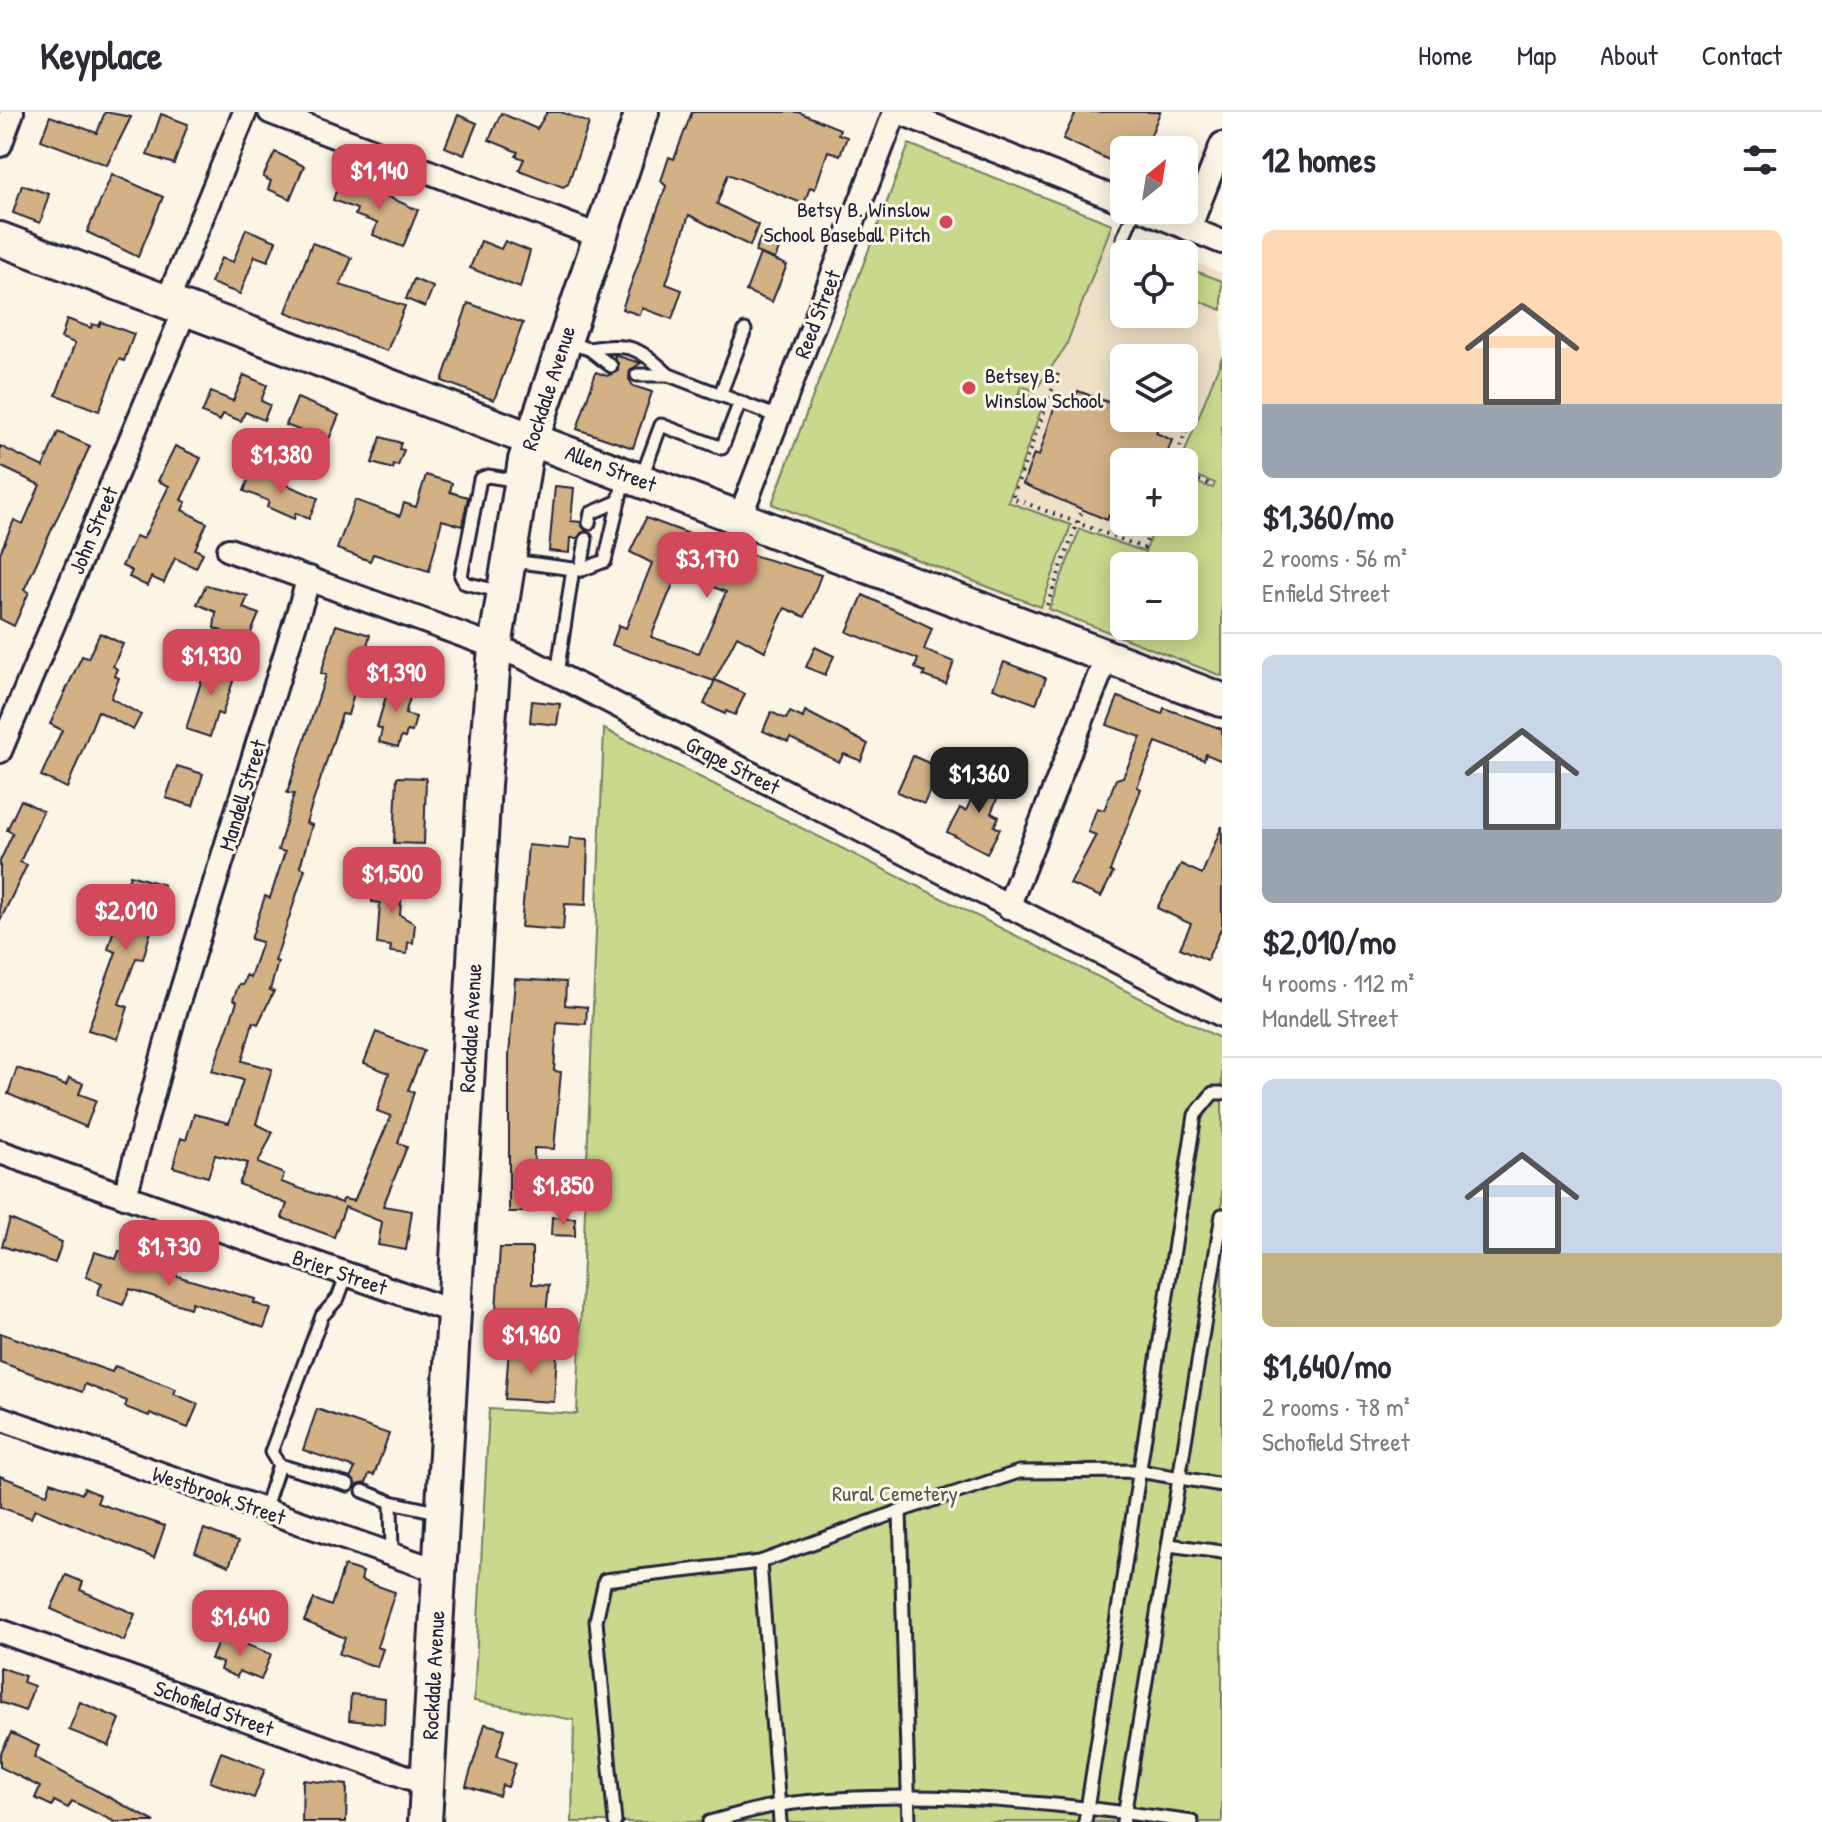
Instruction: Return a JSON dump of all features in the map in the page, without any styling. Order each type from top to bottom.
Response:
[{"type":"main road","name":"Rockdale Avenue","points":[[425,1822],[484,785],[495,647],[521,481],[531,437],[576,345],[599,236],[642,112]]},
{"type":"main road","name":"Allen Street","points":[[0,239],[531,437],[628,485],[740,517],[1222,700]]},
{"type":"street","points":[[0,145],[12,112]]},
{"type":"street","name":"John Street","points":[[0,751],[176,306],[245,112]]},
{"type":"street","points":[[270,112],[599,236]]},
{"type":"street","points":[[897,112],[1110,196]]},
{"type":"street","name":"Reed Street","points":[[740,517],[897,112]]},
{"type":"street","points":[[1189,229],[1222,144]]},
{"type":"street","points":[[1177,224],[1222,242]]},
{"type":"street","name":"Grape Street","points":[[229,550],[495,647],[557,674],[1222,1015]]},
{"type":"street","name":"Mandell Street","points":[[125,1196],[175,1012],[309,578]]},
{"type":"street","points":[[1008,907],[1107,656]]},
{"type":"street","name":"Brier Street","points":[[0,1152],[454,1312]]},
{"type":"street","name":"Westbrook Street","points":[[0,1418],[439,1571]]},
{"type":"street","name":"Schofield Street","points":[[0,1631],[427,1784]]},
{"type":"lane","points":[[1123,238],[1129,224]]},
{"type":"lane","points":[[720,395],[745,330]]},
{"type":"lane","points":[[576,345],[618,344],[645,353],[669,375],[778,417]]},
{"type":"lane","points":[[576,345],[611,366]]},
{"type":"lane","points":[[637,375],[669,375]]},
{"type":"lane","points":[[508,560],[577,569],[605,561],[628,485],[661,425],[722,448],[740,402]]},
{"type":"lane","points":[[503,592],[465,583],[461,576],[480,479],[488,476],[521,481]]},
{"type":"lane","points":[[589,523],[591,513],[628,485]]},
{"type":"lane","points":[[557,674],[577,569],[586,539]]},
{"type":"lane","points":[[1085,1822],[1195,1115],[1213,1093],[1222,1093]]},
{"type":"lane","points":[[1124,1817],[1222,1215]]},
{"type":"lane","points":[[347,1274],[338,1298],[322,1316],[271,1452],[279,1465],[348,1485]]},
{"type":"lane","points":[[264,1510],[279,1465]]},
{"type":"lane","points":[[615,1822],[596,1621],[605,1580],[760,1562],[1019,1472],[1139,1471],[1222,1485]]},
{"type":"lane","points":[[363,1491],[391,1502],[442,1513]]},
{"type":"lane","points":[[391,1502],[392,1555]]},
{"type":"lane","points":[[900,1511],[911,1797],[909,1822]]},
{"type":"lane","points":[[1169,1545],[1222,1552]]},
{"type":"lane","points":[[760,1562],[780,1822]]},
{"type":"lane","points":[[709,1822],[780,1805],[911,1797],[1087,1808],[1124,1817],[1192,1822]]},
{"type":"path","points":[[1058,374],[1012,498],[1110,536]]},
{"type":"path","points":[[1021,392],[1047,404]]},
{"type":"path","points":[[1198,480],[1212,485]]},
{"type":"path","points":[[1037,630],[1082,511]]},
{"type":"path","points":[[1110,536],[1144,548],[1148,536]]},
{"type":"shaded area","name":"Betsey B. Winslow School","points":[[908,147],[1140,240],[1110,240],[1110,328],[1198,328],[1198,264],[1222,273],[1222,679],[1120,640],[1198,640],[1198,552],[1110,552],[1110,636],[769,506]]},
{"type":"green space","name":"Betsey B. Winslow School","points":[[909,144],[1112,224],[1066,346],[1035,391],[1021,386],[1017,398],[1041,410],[1008,502],[1071,525],[1041,607],[772,504]]},
{"type":"green space","points":[[1198,272],[1222,281],[1222,310],[1198,301]]},
{"type":"green space","points":[[1222,357],[1222,676],[1129,640],[1198,640],[1198,552],[1145,552],[1151,536],[1198,536],[1198,483],[1213,488],[1215,483],[1198,476],[1198,448],[1186,448],[1193,432],[1198,432],[1198,418]]},
{"type":"green space","points":[[1080,529],[1145,552],[1110,552],[1110,633],[1049,609]]},
{"type":"green space","name":"Rural Cemetery","points":[[604,729],[1222,1039],[1222,1822],[572,1822],[574,1720],[474,1701],[489,1409],[577,1414]]},
{"type":"building","points":[[105,112],[131,117],[107,165],[41,140],[50,116],[97,133]]},
{"type":"building","points":[[547,112],[561,112],[589,123],[568,184],[563,187],[519,170],[524,159],[516,156],[518,152],[489,140],[501,113],[537,129]]},
{"type":"building","points":[[692,112],[798,112],[840,129],[838,134],[847,137],[840,155],[828,151],[815,189],[810,187],[804,204],[728,174],[717,204],[758,225],[750,246],[689,215],[666,284],[682,290],[672,319],[642,308],[640,315],[622,309],[666,186],[661,181],[669,157],[674,159]]},
{"type":"building","points":[[1076,112],[1160,112],[1151,136],[1110,136],[1110,161],[1063,139]]},
{"type":"building","points":[[161,114],[188,124],[174,164],[147,155]]},
{"type":"building","points":[[458,115],[477,123],[464,155],[445,147]]},
{"type":"building","points":[[275,152],[304,166],[290,199],[268,189],[271,181],[263,177]]},
{"type":"building","points":[[112,174],[163,197],[138,257],[87,232]]},
{"type":"building","points":[[339,183],[375,191],[418,210],[403,247],[373,235],[377,223],[355,215],[357,209],[333,200]]},
{"type":"building","points":[[22,185],[49,194],[40,223],[13,213]]},
{"type":"building","points":[[246,229],[276,241],[268,261],[255,256],[240,294],[211,283],[221,258],[233,262]]},
{"type":"building","points":[[761,236],[781,244],[775,259],[755,252]]},
{"type":"building","points":[[481,241],[501,249],[505,241],[530,251],[520,288],[470,268]]},
{"type":"building","points":[[312,243],[352,258],[340,285],[405,306],[387,351],[286,312]]},
{"type":"building","points":[[760,254],[787,265],[772,302],[746,291]]},
{"type":"building","points":[[414,279],[433,287],[425,307],[406,299]]},
{"type":"building","points":[[468,303],[523,323],[494,400],[442,381]]},
{"type":"building","points":[[67,319],[91,328],[92,324],[99,326],[101,322],[134,334],[124,361],[119,359],[99,411],[56,395],[75,343],[61,338]]},
{"type":"building","points":[[614,355],[641,363],[630,370],[629,379],[633,386],[652,392],[633,448],[577,429],[596,372],[607,376],[618,371]]},
{"type":"building","points":[[244,375],[267,385],[261,401],[270,405],[264,420],[245,412],[241,421],[223,414],[220,421],[202,413],[211,392],[233,401]]},
{"type":"building","points":[[1078,391],[1110,403],[1110,432],[1156,432],[1172,440],[1169,448],[1110,448],[1110,515],[1107,520],[1023,484],[1034,454],[1039,456],[1058,395],[1074,402]]},
{"type":"building","points":[[297,398],[339,415],[328,442],[286,425]]},
{"type":"building","points":[[58,432],[90,446],[24,590],[29,592],[14,626],[0,619],[0,553],[14,520],[23,524],[40,485],[0,466],[0,446],[43,467]]},
{"type":"building","points":[[381,437],[401,443],[399,449],[404,450],[398,466],[394,465],[393,469],[372,463]]},
{"type":"building","points":[[175,446],[201,458],[181,500],[186,502],[182,510],[207,523],[195,549],[203,553],[196,568],[175,558],[164,583],[151,577],[147,586],[129,577],[132,571],[122,566],[136,536],[143,539],[169,486],[158,481]]},
{"type":"building","points":[[252,470],[318,498],[309,519],[296,513],[294,519],[267,507],[269,501],[244,491]]},
{"type":"building","points":[[426,475],[452,483],[450,492],[468,497],[462,526],[442,520],[429,571],[373,554],[370,561],[337,549],[355,500],[400,516],[404,503],[416,507]]},
{"type":"building","points":[[555,486],[574,488],[571,521],[581,522],[586,531],[577,538],[571,538],[570,553],[549,551]]},
{"type":"building","points":[[646,518],[725,547],[821,575],[805,617],[785,608],[765,651],[737,636],[714,681],[612,645],[619,625],[626,628],[652,563],[630,552]],"holes":[[[676,577],[689,583],[691,578],[726,592],[699,653],[651,637]]]},
{"type":"building","points":[[206,585],[248,596],[243,608],[259,614],[247,642],[214,628],[216,612],[197,604]]},
{"type":"building","points":[[863,595],[932,628],[924,650],[954,662],[946,684],[923,676],[925,672],[915,668],[918,659],[847,632]]},
{"type":"building","points":[[336,625],[370,635],[348,715],[342,714],[306,823],[312,825],[300,867],[305,869],[275,961],[278,962],[270,990],[274,991],[258,1024],[253,1022],[242,1061],[272,1069],[256,1124],[273,1132],[258,1163],[284,1174],[281,1182],[342,1203],[343,1199],[354,1201],[391,1116],[377,1111],[389,1073],[364,1063],[376,1032],[424,1051],[408,1090],[414,1092],[398,1143],[407,1147],[383,1206],[412,1211],[406,1250],[378,1245],[382,1222],[345,1207],[334,1237],[282,1218],[287,1204],[239,1184],[248,1163],[215,1155],[208,1177],[173,1167],[181,1138],[186,1140],[194,1114],[229,1123],[243,1080],[212,1071],[237,1002],[233,1000],[239,984],[243,985],[246,975],[250,977],[262,942],[251,939],[265,896],[270,898],[285,852],[278,850],[294,794],[287,793],[326,675],[321,673]]},
{"type":"building","points":[[100,633],[123,644],[113,666],[117,669],[114,676],[119,678],[111,698],[141,715],[133,730],[98,711],[67,788],[41,776],[62,730],[50,724],[82,656],[88,658]]},
{"type":"building","points":[[815,647],[834,656],[825,675],[806,667]]},
{"type":"building","points":[[208,660],[237,669],[222,715],[217,713],[210,737],[186,729]]},
{"type":"building","points":[[1004,662],[1046,678],[1036,704],[993,688]]},
{"type":"building","points":[[391,679],[414,685],[405,714],[416,717],[412,732],[407,731],[405,738],[401,737],[398,747],[379,742],[382,729],[377,727]]},
{"type":"building","points":[[715,680],[745,694],[735,715],[726,711],[725,714],[704,704]]},
{"type":"building","points":[[1118,697],[1162,714],[1164,708],[1222,729],[1222,761],[1206,754],[1204,760],[1156,742],[1137,787],[1141,789],[1110,871],[1113,873],[1101,897],[1070,884],[1096,835],[1088,832],[1097,808],[1104,810],[1116,779],[1123,777],[1141,737],[1107,725]]},
{"type":"building","points":[[532,701],[560,704],[557,725],[530,722]]},
{"type":"building","points":[[805,711],[868,744],[861,761],[844,754],[839,762],[790,738],[788,742],[763,731],[771,712],[786,719],[790,712],[803,718]]},
{"type":"building","points":[[913,756],[940,768],[924,804],[897,792]]},
{"type":"building","points":[[177,766],[203,774],[193,806],[166,798]]},
{"type":"building","points":[[990,773],[1005,780],[991,813],[999,817],[994,826],[1000,829],[987,853],[947,832],[960,808],[966,811],[982,774],[988,777]]},
{"type":"building","points":[[397,777],[426,778],[424,844],[394,843]]},
{"type":"building","points":[[21,800],[43,811],[20,862],[27,865],[0,921],[0,861],[13,833],[7,830]]},
{"type":"building","points":[[1222,826],[1222,927],[1207,960],[1180,948],[1191,924],[1157,908],[1181,864],[1202,874]]},
{"type":"building","points":[[570,838],[588,839],[586,905],[565,904],[563,930],[521,927],[528,845],[569,849]]},
{"type":"building","points":[[130,875],[164,885],[143,959],[136,958],[119,1004],[128,1007],[118,1039],[88,1030],[116,952],[108,949]]},
{"type":"building","points":[[374,877],[403,879],[400,915],[415,924],[413,943],[408,942],[407,954],[390,952],[391,946],[377,944],[380,903],[372,902]]},
{"type":"building","points":[[515,979],[566,982],[565,1005],[587,1007],[586,1024],[557,1022],[554,1071],[561,1072],[554,1149],[534,1148],[534,1212],[509,1212],[509,1056]]},
{"type":"building","points":[[17,1068],[66,1085],[69,1078],[83,1083],[79,1094],[96,1100],[86,1127],[8,1094]]},
{"type":"building","points":[[552,1217],[575,1218],[575,1236],[551,1235]]},
{"type":"building","points":[[10,1219],[62,1242],[55,1263],[2,1246]]},
{"type":"building","points":[[500,1248],[532,1248],[532,1284],[549,1285],[546,1314],[496,1311]]},
{"type":"building","points":[[119,1251],[180,1277],[255,1299],[254,1303],[271,1309],[264,1328],[192,1302],[190,1308],[130,1289],[123,1305],[97,1295],[102,1283],[86,1277],[95,1252],[116,1259]]},
{"type":"building","points":[[0,1333],[112,1372],[115,1366],[176,1389],[174,1394],[198,1404],[188,1428],[125,1407],[127,1401],[85,1384],[82,1392],[0,1362]]},
{"type":"building","points":[[509,1349],[557,1352],[554,1402],[505,1399]]},
{"type":"building","points":[[317,1409],[389,1434],[374,1475],[369,1474],[366,1483],[356,1486],[351,1477],[355,1468],[303,1450]]},
{"type":"building","points":[[0,1476],[47,1494],[51,1482],[82,1494],[84,1488],[100,1495],[97,1503],[165,1526],[154,1558],[35,1509],[31,1518],[0,1507]]},
{"type":"building","points":[[204,1529],[238,1542],[229,1566],[195,1552]]},
{"type":"building","points":[[344,1566],[363,1572],[361,1580],[395,1592],[377,1647],[383,1649],[377,1667],[339,1654],[345,1638],[304,1621],[314,1599],[331,1606]]},
{"type":"building","points":[[66,1575],[83,1582],[80,1590],[135,1614],[124,1641],[51,1609]]},
{"type":"building","points":[[221,1635],[271,1654],[261,1680],[239,1671],[237,1677],[220,1670],[222,1663],[211,1659]]},
{"type":"building","points":[[0,1667],[25,1676],[23,1682],[34,1686],[25,1711],[0,1702]]},
{"type":"building","points":[[351,1694],[385,1698],[384,1724],[349,1720]]},
{"type":"building","points":[[80,1702],[120,1719],[109,1746],[69,1730]]},
{"type":"building","points":[[485,1724],[505,1729],[497,1756],[516,1763],[508,1787],[502,1785],[499,1796],[466,1786]]},
{"type":"building","points":[[11,1733],[39,1746],[34,1757],[155,1822],[115,1822],[72,1801],[68,1808],[54,1801],[52,1806],[35,1798],[40,1787],[0,1767],[0,1755]]},
{"type":"building","points":[[221,1752],[265,1769],[254,1798],[210,1782]]},
{"type":"building","points":[[303,1780],[347,1785],[346,1822],[302,1822]]},
{"type":"place","name":"Betsy B. Winslow School Baseball Pitch","points":[[946,222]]},
{"type":"place","name":"Betsey B. Winslow School","points":[[969,388]]}]
